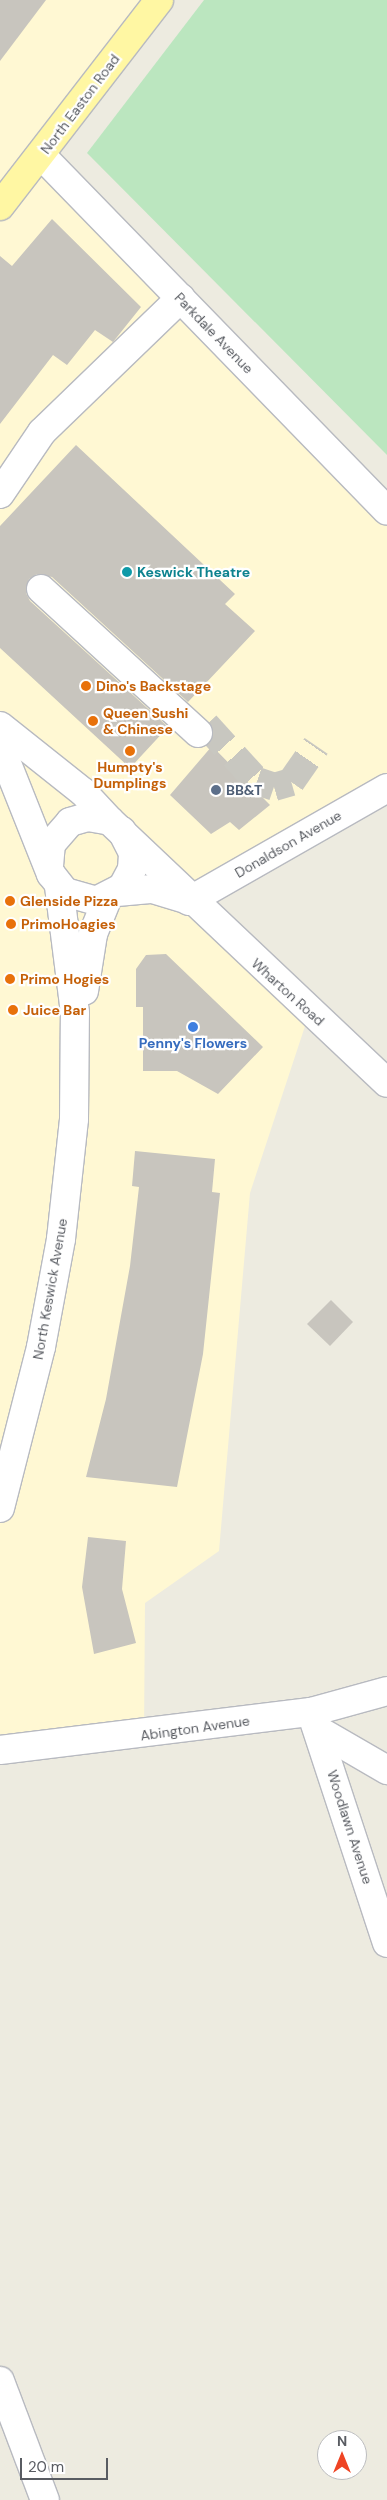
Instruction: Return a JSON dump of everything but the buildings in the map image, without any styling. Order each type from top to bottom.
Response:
[{"type":"main road","name":"North Easton Road","points":[[0,206],[41,156],[159,0]]},
{"type":"street","name":"Parkdale Avenue","points":[[41,156],[387,511]]},
{"type":"street","points":[[0,494],[42,432],[181,298]]},
{"type":"street","points":[[41,590],[198,733]]},
{"type":"street","name":"North Keswick Avenue","points":[[0,726],[83,792],[131,846],[133,862],[114,895],[89,952],[75,1065],[60,1239],[42,1347],[0,1508]]},
{"type":"street","name":"North Keswick Avenue","points":[[0,746],[53,875],[72,978],[75,1065]]},
{"type":"street","name":"Donaldson Avenue","points":[[189,901],[387,788]]},
{"type":"street","points":[[53,875],[54,838],[70,822],[88,817],[115,826]]},
{"type":"street","name":"Wharton Road","points":[[115,826],[189,901],[387,1083]]},
{"type":"street","name":"Wharton Road","points":[[53,875],[83,901],[153,888],[189,901]]},
{"type":"street","name":"Abington Avenue","points":[[0,1750],[315,1721],[387,1691]]},
{"type":"street","points":[[315,1721],[387,1770]]},
{"type":"street","name":"Woodlawn Avenue","points":[[315,1721],[387,1943]]},
{"type":"street","points":[[0,2381],[45,2500]]},
{"type":"shaded area","points":[[0,0],[159,0],[41,156],[387,511],[387,785],[189,901],[310,1011],[250,1193],[219,1551],[145,1603],[144,1735],[0,1750]]},
{"type":"green space","points":[[204,0],[387,0],[387,455],[87,153]]},
{"type":"tunnel","points":[[206,725],[257,781],[274,787],[291,782],[316,746]]},
{"type":"place","name":"Keswick Theatre","points":[[127,572]]},
{"type":"place","name":"Dino's Backstage","points":[[86,686]]},
{"type":"place","name":"Queen Sushi & Chinese","points":[[93,721]]},
{"type":"place","name":"Humpty's Dumplings","points":[[130,751]]},
{"type":"place","name":"BB&T","points":[[216,790]]},
{"type":"place","name":"Glenside Pizza","points":[[10,901]]},
{"type":"place","name":"PrimoHoagies","points":[[11,924]]},
{"type":"place","name":"Primo Hogies","points":[[10,979]]},
{"type":"place","name":"Juice Bar","points":[[13,1010]]},
{"type":"place","name":"Penny's Flowers","points":[[193,1027]]}]
